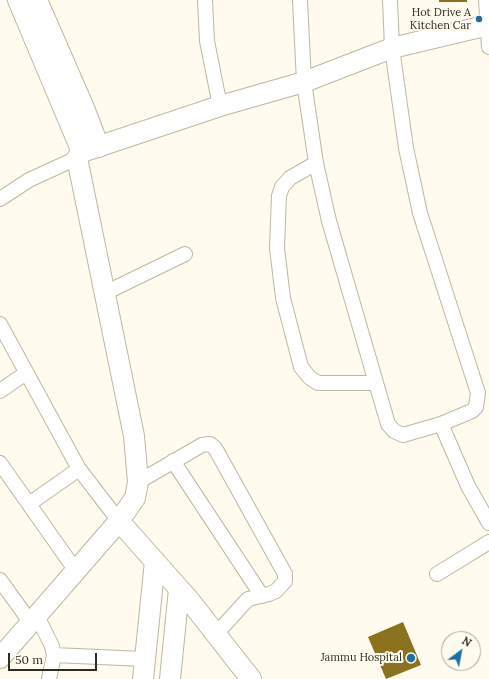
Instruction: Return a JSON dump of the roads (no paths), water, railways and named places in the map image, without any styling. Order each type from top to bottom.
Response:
[{"type":"street","points":[[18,0],[86,152]]},
{"type":"street","points":[[0,658],[119,521],[135,498],[138,482],[134,436],[105,293],[86,152],[84,108],[37,0]]},
{"type":"street","points":[[205,0],[208,41],[220,106]]},
{"type":"street","points":[[300,0],[304,82],[316,163],[331,228],[388,424],[394,431],[403,435],[441,424],[472,411],[476,407],[478,393],[420,213],[406,148],[392,48],[390,0]]},
{"type":"street","points":[[486,0],[489,47]]},
{"type":"street","points":[[0,199],[29,180],[86,152],[220,106],[304,82],[392,48],[488,25]]},
{"type":"street","points":[[316,163],[290,178],[282,187],[279,196],[277,248],[283,298],[302,367],[310,378],[318,383],[376,383]]},
{"type":"street","points":[[105,293],[185,254]]},
{"type":"street","points":[[0,324],[79,469],[119,521],[155,561],[216,634],[247,676]]},
{"type":"street","points":[[0,391],[26,373]]},
{"type":"street","points":[[441,424],[468,486],[489,523]]},
{"type":"street","points":[[138,482],[173,461],[207,444],[215,448],[285,574],[285,582],[282,586],[269,594],[248,599],[216,634]]},
{"type":"street","points":[[173,461],[262,596]]},
{"type":"street","points":[[0,463],[76,571]]},
{"type":"street","points":[[29,504],[79,469]]},
{"type":"street","points":[[437,574],[489,542]]},
{"type":"street","points":[[143,679],[155,561]]},
{"type":"street","points":[[0,580],[34,619],[52,646],[54,655],[49,679]]},
{"type":"street","points":[[170,679],[179,589]]},
{"type":"street","points":[[54,655],[144,659]]},
{"type":"place","name":"Hot Drive A Kitchen Car","points":[[479,19]]},
{"type":"place","name":"Jammu Hospital","points":[[411,658]]}]
